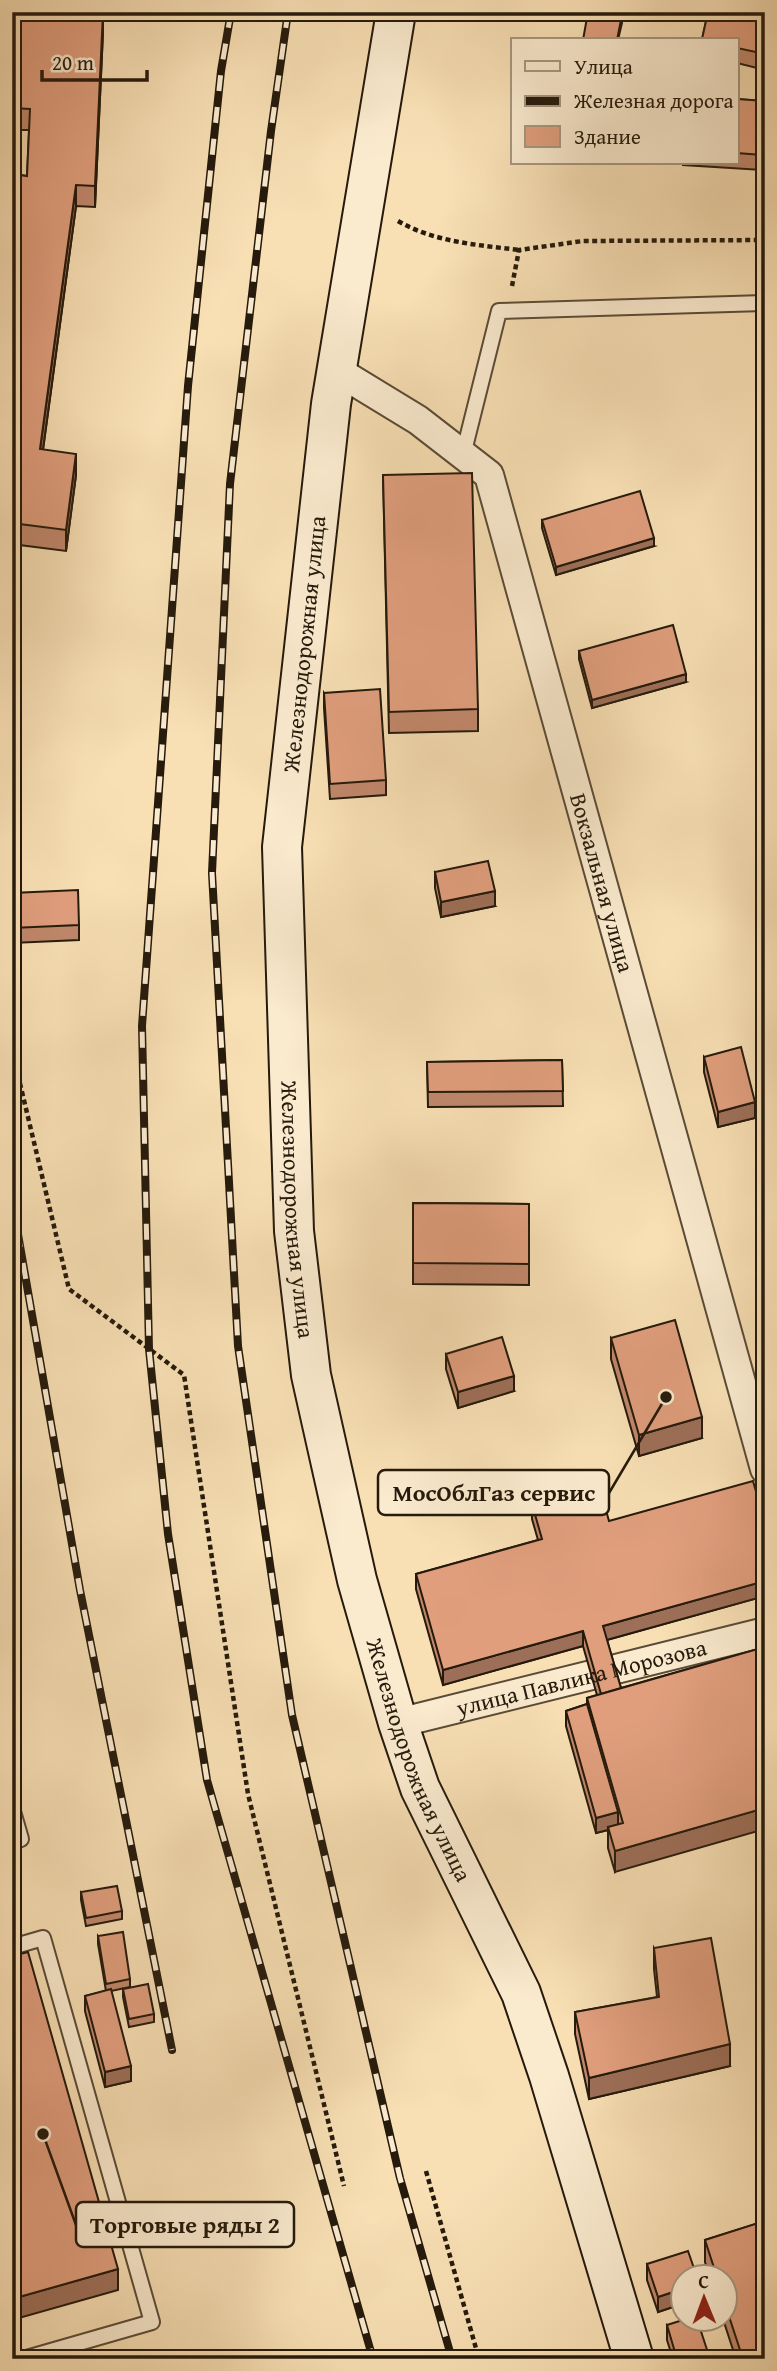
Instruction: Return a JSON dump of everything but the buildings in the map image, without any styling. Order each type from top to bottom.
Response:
[{"type":"street","name":"Железнодорожная улица","points":[[396,12],[336,370],[282,847],[295,1231],[311,1375],[357,1580],[398,1724],[420,1788],[521,1993],[549,2076],[634,2359]]},
{"type":"street","name":"Вокзальная улица","points":[[336,370],[418,421],[489,475],[765,1469]]},
{"type":"street","name":"улица Павлика Морозова","points":[[398,1724],[765,1632]]},
{"type":"lane","points":[[463,455],[499,311],[765,303]]},
{"type":"lane","points":[[12,1808],[21,1839],[12,1842]]},
{"type":"lane","points":[[12,1947],[43,1938],[152,2322],[23,2359]]},
{"type":"path","points":[[365,200],[411,228],[459,243],[519,250],[583,241],[765,240]]},
{"type":"path","points":[[499,311],[514,283],[519,250]]},
{"type":"path","points":[[12,1050],[69,1289],[184,1375],[248,1794],[344,2186]]},
{"type":"path","points":[[426,2171],[479,2359]]},
{"type":"railway","points":[[231,12],[221,71],[188,386],[142,1026],[149,1349],[168,1534],[207,1780],[373,2359]]},
{"type":"railway","points":[[288,12],[271,131],[230,484],[212,873],[238,1346],[292,1715],[400,2178],[452,2359]]},
{"type":"railway","points":[[12,1200],[80,1590],[172,2050]]},
{"type":"place","name":"МосОблГаз сервис","points":[[666,1397]]},
{"type":"place","name":"Торговые ряды 2","points":[[43,2134]]}]
